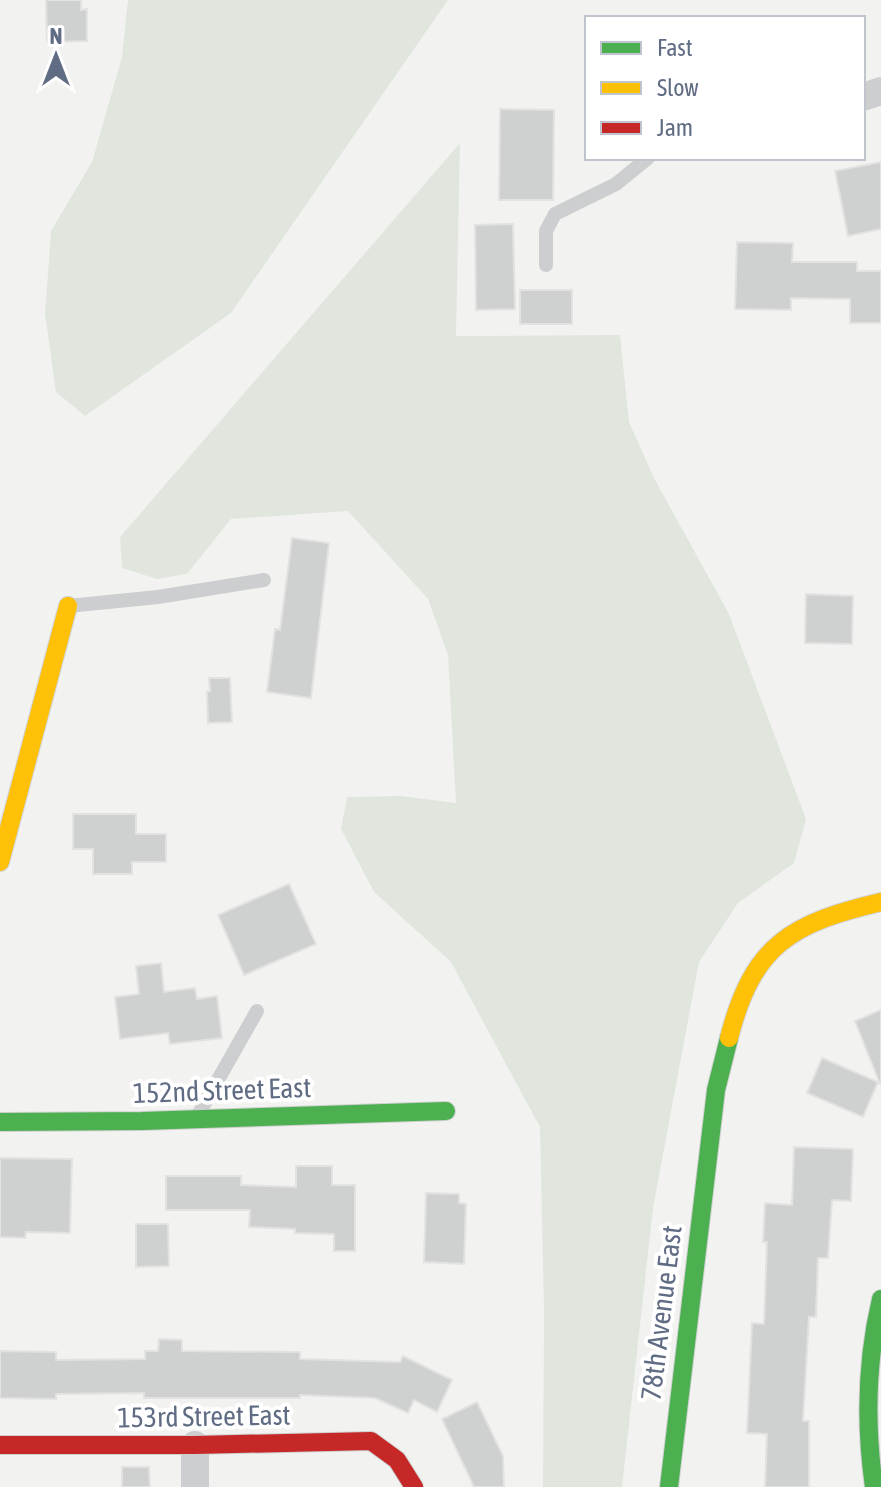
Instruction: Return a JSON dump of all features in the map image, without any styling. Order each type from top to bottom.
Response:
[{"type":"street","points":[[0,862],[68,606]]},
{"type":"street","name":"78th Avenue East","points":[[669,1487],[709,1145],[724,1051],[737,1007],[767,956],[790,933],[834,913],[881,902]]},
{"type":"street","name":"152nd Street East","points":[[0,1122],[446,1111]]},
{"type":"street","points":[[876,1479],[867,1430],[867,1386],[870,1352],[881,1299]]},
{"type":"street","name":"153rd Street East","points":[[0,1445],[371,1441],[391,1451],[401,1462],[414,1487]]},
{"type":"street","points":[[195,1445],[195,1487]]},
{"type":"lane","points":[[546,265],[546,231],[555,214],[616,184],[646,160]]},
{"type":"lane","points":[[68,606],[158,597],[264,580]]},
{"type":"lane","points":[[196,1119],[257,1011]]},
{"type":"shaded area","points":[[128,0],[448,0],[231,313],[85,416],[56,392],[45,314],[51,231],[92,162],[122,57]]},
{"type":"shaded area","points":[[460,143],[456,336],[620,335],[629,422],[654,478],[729,614],[806,819],[794,863],[738,903],[699,962],[653,1208],[622,1487],[543,1487],[544,1310],[540,1127],[451,962],[374,892],[341,829],[347,797],[401,796],[456,803],[448,655],[428,599],[348,511],[231,519],[187,574],[157,579],[122,568],[120,537]]},
{"type":"building","points":[[46,0],[81,0],[81,10],[87,9],[87,41],[47,42]]},
{"type":"building","points":[[500,109],[554,110],[553,200],[499,200]]},
{"type":"building","points":[[881,162],[881,229],[848,236],[835,171]]},
{"type":"building","points":[[513,224],[515,309],[476,310],[475,225]]},
{"type":"building","points":[[737,242],[793,243],[792,262],[857,262],[857,271],[881,271],[881,323],[850,323],[850,299],[791,298],[791,310],[735,309]]},
{"type":"building","points":[[520,290],[572,290],[572,324],[520,324]]},
{"type":"building","points":[[292,538],[329,543],[311,698],[267,692],[275,629],[280,630]]},
{"type":"building","points":[[806,594],[853,596],[852,644],[805,643]]},
{"type":"building","points":[[209,678],[230,678],[232,722],[208,723]]},
{"type":"building","points":[[73,814],[136,814],[136,834],[166,834],[166,862],[132,862],[132,874],[93,874],[93,849],[73,849]]},
{"type":"building","points":[[289,884],[316,944],[244,975],[218,915]]},
{"type":"building","points":[[161,963],[164,992],[195,988],[197,999],[217,996],[222,1038],[170,1044],[168,1033],[120,1039],[115,997],[139,994],[136,966]]},
{"type":"building","points":[[881,1010],[881,1084],[880,1084],[855,1021]]},
{"type":"building","points":[[822,1058],[878,1082],[863,1117],[807,1093]]},
{"type":"building","points":[[794,1147],[853,1149],[851,1201],[832,1200],[828,1258],[818,1258],[816,1317],[809,1317],[803,1421],[809,1421],[809,1487],[765,1487],[767,1434],[747,1433],[752,1323],[764,1324],[765,1203],[792,1205]]},
{"type":"building","points":[[0,1158],[72,1159],[70,1233],[26,1232],[25,1238],[0,1237]]},
{"type":"building","points":[[296,1166],[332,1166],[332,1185],[355,1185],[355,1251],[334,1251],[334,1234],[249,1227],[250,1210],[166,1210],[166,1176],[241,1176],[241,1185],[296,1187]]},
{"type":"building","points":[[426,1193],[459,1194],[459,1203],[466,1204],[464,1264],[424,1262]]},
{"type":"building","points":[[136,1224],[168,1224],[169,1266],[136,1267]]},
{"type":"building","points":[[159,1339],[182,1340],[182,1351],[300,1352],[300,1359],[400,1362],[403,1356],[452,1380],[437,1412],[414,1400],[408,1413],[375,1398],[300,1395],[300,1398],[144,1398],[144,1393],[56,1394],[56,1399],[0,1398],[0,1351],[56,1352],[56,1360],[145,1359],[145,1351],[158,1351]]},
{"type":"building","points":[[477,1402],[503,1456],[504,1487],[474,1487],[442,1419]]},
{"type":"building","points":[[122,1467],[149,1467],[150,1487],[122,1487]]},
{"type":"traffic: fast","points":[[669,1487],[716,1090],[729,1038]]},
{"type":"traffic: fast","points":[[0,1122],[142,1121],[446,1111]]},
{"type":"traffic: fast","points":[[874,1487],[868,1393],[872,1346],[881,1299]]},
{"type":"traffic: slow","points":[[0,862],[68,606]]},
{"type":"traffic: slow","points":[[729,1038],[750,980],[764,959],[781,943],[800,929],[823,919],[881,902]]},
{"type":"traffic: jam","points":[[0,1445],[371,1441],[397,1460],[414,1487]]}]
